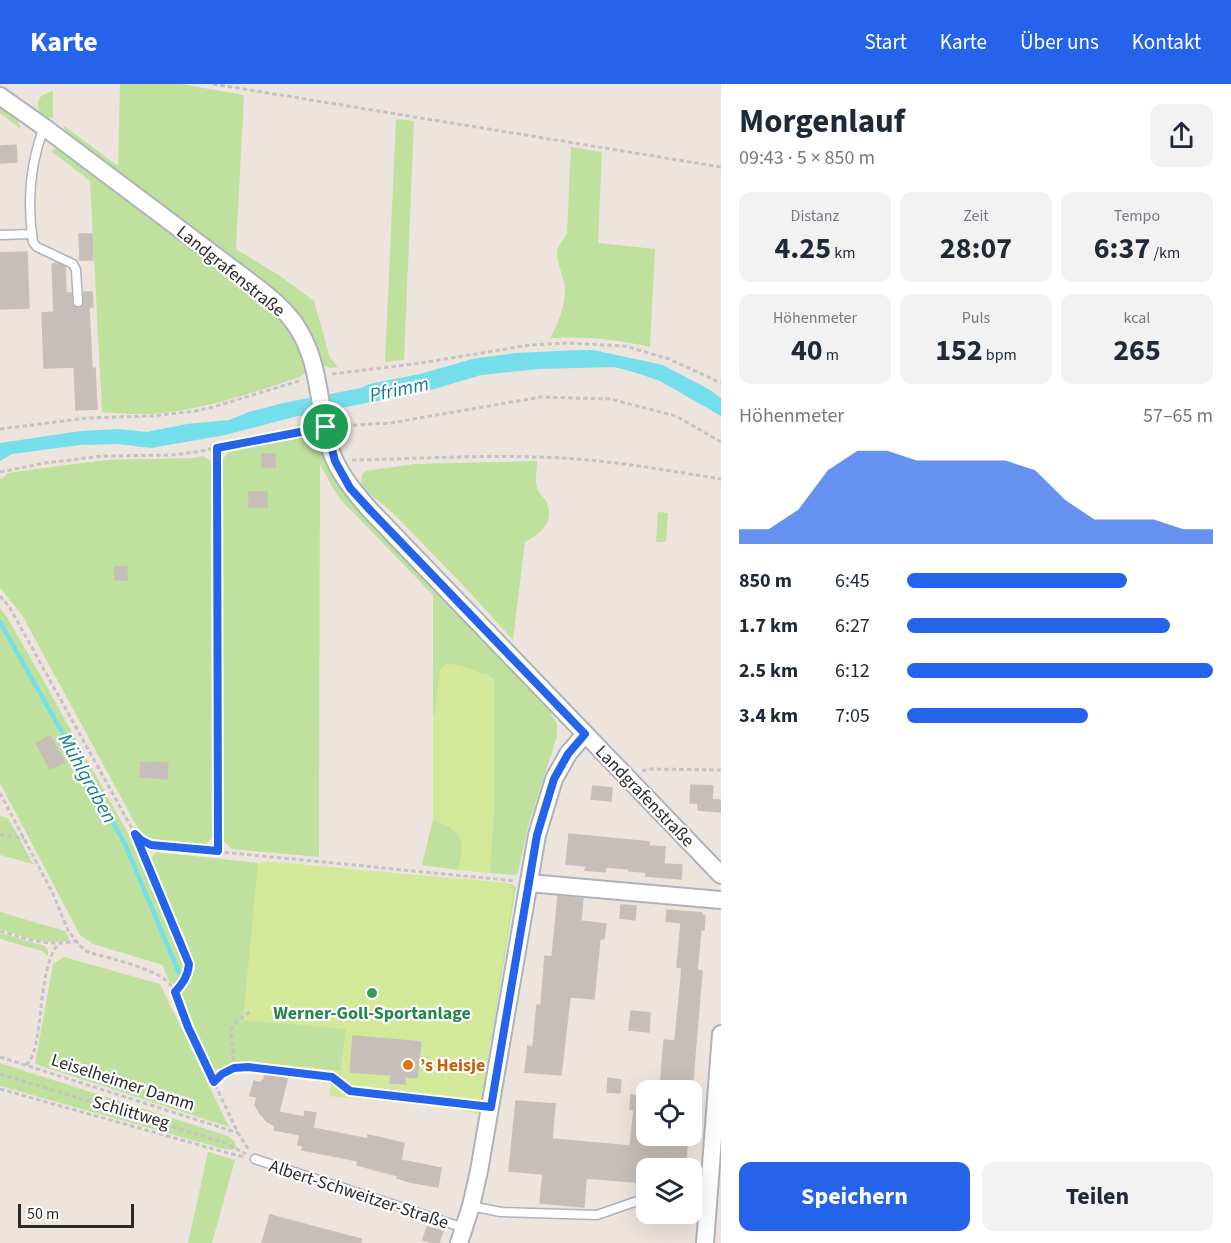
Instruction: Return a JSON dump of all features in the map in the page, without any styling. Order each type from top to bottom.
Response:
[{"type":"street","name":"Landgrafenstraße","points":[[0,96],[267,296],[293,320],[306,343],[318,380],[325,424],[335,461],[350,488],[721,875]]},
{"type":"street","name":"Albert-Schweitzer-Straße","points":[[462,1236],[479,1171],[491,1107],[537,835],[554,779],[568,754],[585,734]]},
{"type":"street","points":[[529,883],[721,900]]},
{"type":"street","points":[[702,1194],[716,1173],[721,1034]]},
{"type":"street","points":[[702,1215],[705,1243]]},
{"type":"lane","points":[[44,127],[31,171],[33,242],[37,247],[73,264],[76,270],[78,302]]},
{"type":"lane","points":[[0,235],[32,234]]},
{"type":"lane","points":[[332,1077],[350,1091],[491,1107]]},
{"type":"lane","name":"Albert-Schweitzer-Straße","points":[[255,1159],[462,1236]]},
{"type":"lane","points":[[471,1206],[501,1212],[597,1215],[636,1201]]},
{"type":"path","points":[[213,84],[721,167]]},
{"type":"path","points":[[0,429],[87,418],[152,416],[195,411],[318,380],[530,345],[568,343],[625,346],[669,359],[721,383]]},
{"type":"path","points":[[0,472],[45,463],[103,456],[173,454],[217,448],[325,424],[390,423],[541,397],[610,399],[676,416],[721,442]]},
{"type":"path","points":[[217,448],[218,851]]},
{"type":"path","points":[[335,461],[536,457],[605,462],[721,479]]},
{"type":"path","points":[[0,596],[10,608],[135,834],[189,964],[184,982],[175,992]]},
{"type":"path","points":[[628,779],[637,773],[651,769],[721,770]]},
{"type":"path","points":[[0,793],[52,892],[68,930],[84,950],[149,970],[171,985],[188,1027],[238,1133],[255,1159]]},
{"type":"path","points":[[135,834],[151,845],[529,883]]},
{"type":"path","points":[[0,835],[24,838]]},
{"type":"path","points":[[0,931],[45,944],[76,941]]},
{"type":"path","points":[[26,1065],[31,1061],[33,1055],[48,965],[58,944]]},
{"type":"path","points":[[234,1068],[231,1030],[237,1021],[251,1011]]},
{"type":"path","name":"Leiselheimer Damm","points":[[0,1057],[238,1133]]},
{"type":"path","points":[[214,1082],[222,1074],[234,1068],[248,1067],[332,1077]]},
{"type":"path","points":[[0,1074],[226,1143],[255,1159]]},
{"type":"path","name":"Schlittweg","points":[[0,1089],[255,1159]]},
{"type":"green space","points":[[120,84],[181,84],[244,95],[236,249],[280,276],[314,301],[330,358],[338,367],[324,365],[314,345],[66,132],[63,125],[118,166]]},
{"type":"green space","points":[[53,91],[53,118],[41,113],[38,103],[42,95]]},
{"type":"green space","points":[[0,105],[17,119],[21,129],[0,113]]},
{"type":"green space","points":[[396,119],[414,121],[404,360],[385,362]]},
{"type":"green space","points":[[571,147],[602,152],[598,243],[655,249],[650,347],[600,339],[550,338],[561,314],[565,295],[557,251],[567,233]]},
{"type":"green space","points":[[61,149],[264,301],[290,329],[307,368],[304,374],[249,394],[180,411],[147,414],[102,412],[90,181],[51,151]]},
{"type":"green space","points":[[309,435],[320,438],[331,468],[553,712],[551,714],[557,724],[557,736],[528,826],[516,875],[490,873],[494,804],[494,680],[485,674],[433,715],[433,595],[340,499],[320,464],[319,857],[232,849],[221,839],[221,462],[229,451]]},
{"type":"green space","points":[[203,456],[213,463],[213,837],[203,846],[154,842],[141,834],[22,615],[0,588],[0,479],[8,473],[106,460]]},
{"type":"green space","points":[[537,461],[537,486],[549,508],[549,515],[541,531],[525,542],[513,640],[392,512],[364,489],[361,482],[362,474],[366,471],[414,464]]},
{"type":"green space","points":[[658,512],[668,513],[666,542],[656,542]]},
{"type":"green space","points":[[0,608],[47,687],[130,837],[185,960],[184,978],[180,984],[170,982],[163,965],[93,944],[80,935],[0,783]]},
{"type":"green space","points":[[446,664],[471,669],[494,680],[494,804],[490,873],[458,870],[462,851],[460,837],[450,828],[433,819],[433,715],[440,669]]},
{"type":"green space","points":[[0,816],[8,818],[33,864],[0,855]]},
{"type":"green space","points":[[433,819],[456,832],[460,837],[462,851],[458,870],[422,865]]},
{"type":"green space","name":"Werner-Goll-Sportanlage","points":[[156,852],[258,863],[269,862],[512,884],[516,887],[491,1041],[266,1022],[346,1029],[341,1071],[239,1062],[216,1076],[189,1022],[181,1000],[182,986],[195,969],[150,859]]},
{"type":"green space","name":"Werner-Goll-Sportanlage","points":[[273,862],[507,883],[514,890],[479,1114],[452,1108],[329,1096],[333,1070],[341,1071],[346,1029],[243,1020],[258,863]]},
{"type":"green space","points":[[0,912],[65,931],[69,939],[59,942],[42,941],[0,929]]},
{"type":"green space","points":[[0,933],[45,946],[48,956],[42,951],[0,939]]},
{"type":"green space","points":[[64,957],[160,984],[229,1127],[35,1064],[53,964]]},
{"type":"green space","points":[[0,1063],[228,1136],[235,1142],[236,1149],[224,1149],[0,1086]]},
{"type":"green space","points":[[208,1152],[235,1160],[212,1243],[188,1243]]},
{"type":"water","name":"Pfrimm","points":[[593,350],[663,365],[721,398],[721,416],[660,381],[614,367],[539,369],[481,375],[424,392],[294,417],[225,435],[151,448],[118,444],[80,445],[12,454],[0,461],[0,443],[81,431],[117,429],[147,432],[187,424],[229,420],[283,403],[361,388],[369,384],[420,374],[472,359],[515,353]]},
{"type":"building","points":[[16,145],[17,162],[0,163],[0,146]]},
{"type":"building","points":[[79,234],[92,234],[93,260],[80,260]]},
{"type":"building","points":[[27,252],[29,308],[0,309],[0,253]]},
{"type":"building","points":[[57,263],[65,267],[66,293],[71,293],[75,307],[79,308],[83,305],[84,292],[92,292],[93,307],[89,307],[92,369],[95,368],[97,409],[76,410],[74,367],[44,368],[42,313],[54,312],[52,264]]},
{"type":"building","points":[[262,454],[275,454],[275,467],[262,467]]},
{"type":"building","points":[[249,492],[267,492],[267,507],[249,507]]},
{"type":"building","points":[[115,567],[127,567],[127,580],[115,580]]},
{"type":"building","points":[[50,736],[65,762],[50,769],[36,743]]},
{"type":"building","points":[[141,762],[168,763],[167,779],[140,777]]},
{"type":"building","points":[[691,785],[713,786],[712,800],[721,800],[721,812],[698,810],[698,803],[690,803]]},
{"type":"building","points":[[593,786],[612,788],[611,801],[591,799]]},
{"type":"building","points":[[569,834],[649,842],[649,846],[665,847],[664,864],[682,865],[681,879],[646,876],[646,872],[629,871],[629,869],[606,867],[605,872],[585,870],[586,866],[566,864]]},
{"type":"building","points":[[558,896],[583,899],[581,921],[606,924],[604,939],[600,939],[594,999],[570,997],[561,1075],[525,1072],[528,1046],[533,1047],[537,1005],[541,1005],[545,956],[552,957]]},
{"type":"building","points":[[621,905],[636,906],[635,920],[620,918]]},
{"type":"building","points":[[667,910],[702,913],[705,916],[704,930],[701,930],[697,970],[702,971],[693,1080],[661,1080],[664,1040],[675,1041],[682,968],[677,967],[681,923],[666,921]]},
{"type":"building","points":[[631,1011],[650,1013],[649,1032],[629,1030]]},
{"type":"building","points":[[353,1036],[421,1042],[417,1078],[405,1077],[405,1084],[390,1083],[391,1075],[350,1072]]},
{"type":"building","points":[[265,1073],[288,1076],[279,1112],[304,1117],[305,1111],[316,1113],[313,1128],[368,1139],[368,1135],[404,1143],[401,1160],[441,1168],[438,1187],[410,1182],[397,1178],[398,1176],[357,1165],[358,1161],[302,1150],[303,1146],[298,1145],[300,1135],[274,1130],[275,1126],[266,1121],[255,1105],[257,1097],[250,1096],[254,1081],[261,1083]]},
{"type":"building","points":[[608,1078],[621,1080],[620,1093],[607,1092]]},
{"type":"building","points":[[631,1095],[636,1096],[636,1146],[687,1146],[686,1158],[636,1158],[636,1182],[586,1178],[584,1207],[540,1203],[543,1174],[509,1171],[516,1101],[555,1104],[552,1139],[630,1146],[634,1110],[630,1109]]},
{"type":"building","points":[[270,1215],[361,1239],[361,1243],[262,1243]]},
{"type":"building","points":[[427,1227],[443,1231],[439,1243],[423,1240]]},
{"type":"waterway","name":"Mühlgraben","points":[[0,622],[125,844],[179,973]]},
{"type":"place","name":"Werner-Goll-Sportanlage","points":[[372,993]]},
{"type":"place","name":"’s Heisje","points":[[408,1065]]},
{"type":"route","points":[[326,427],[335,461],[350,488],[585,734],[574,745],[554,779],[537,835],[491,1107],[350,1091],[332,1077],[248,1067],[227,1071],[214,1082],[180,1009],[175,992],[184,982],[189,964],[135,834],[151,845],[218,851],[217,448],[326,427]]}]
